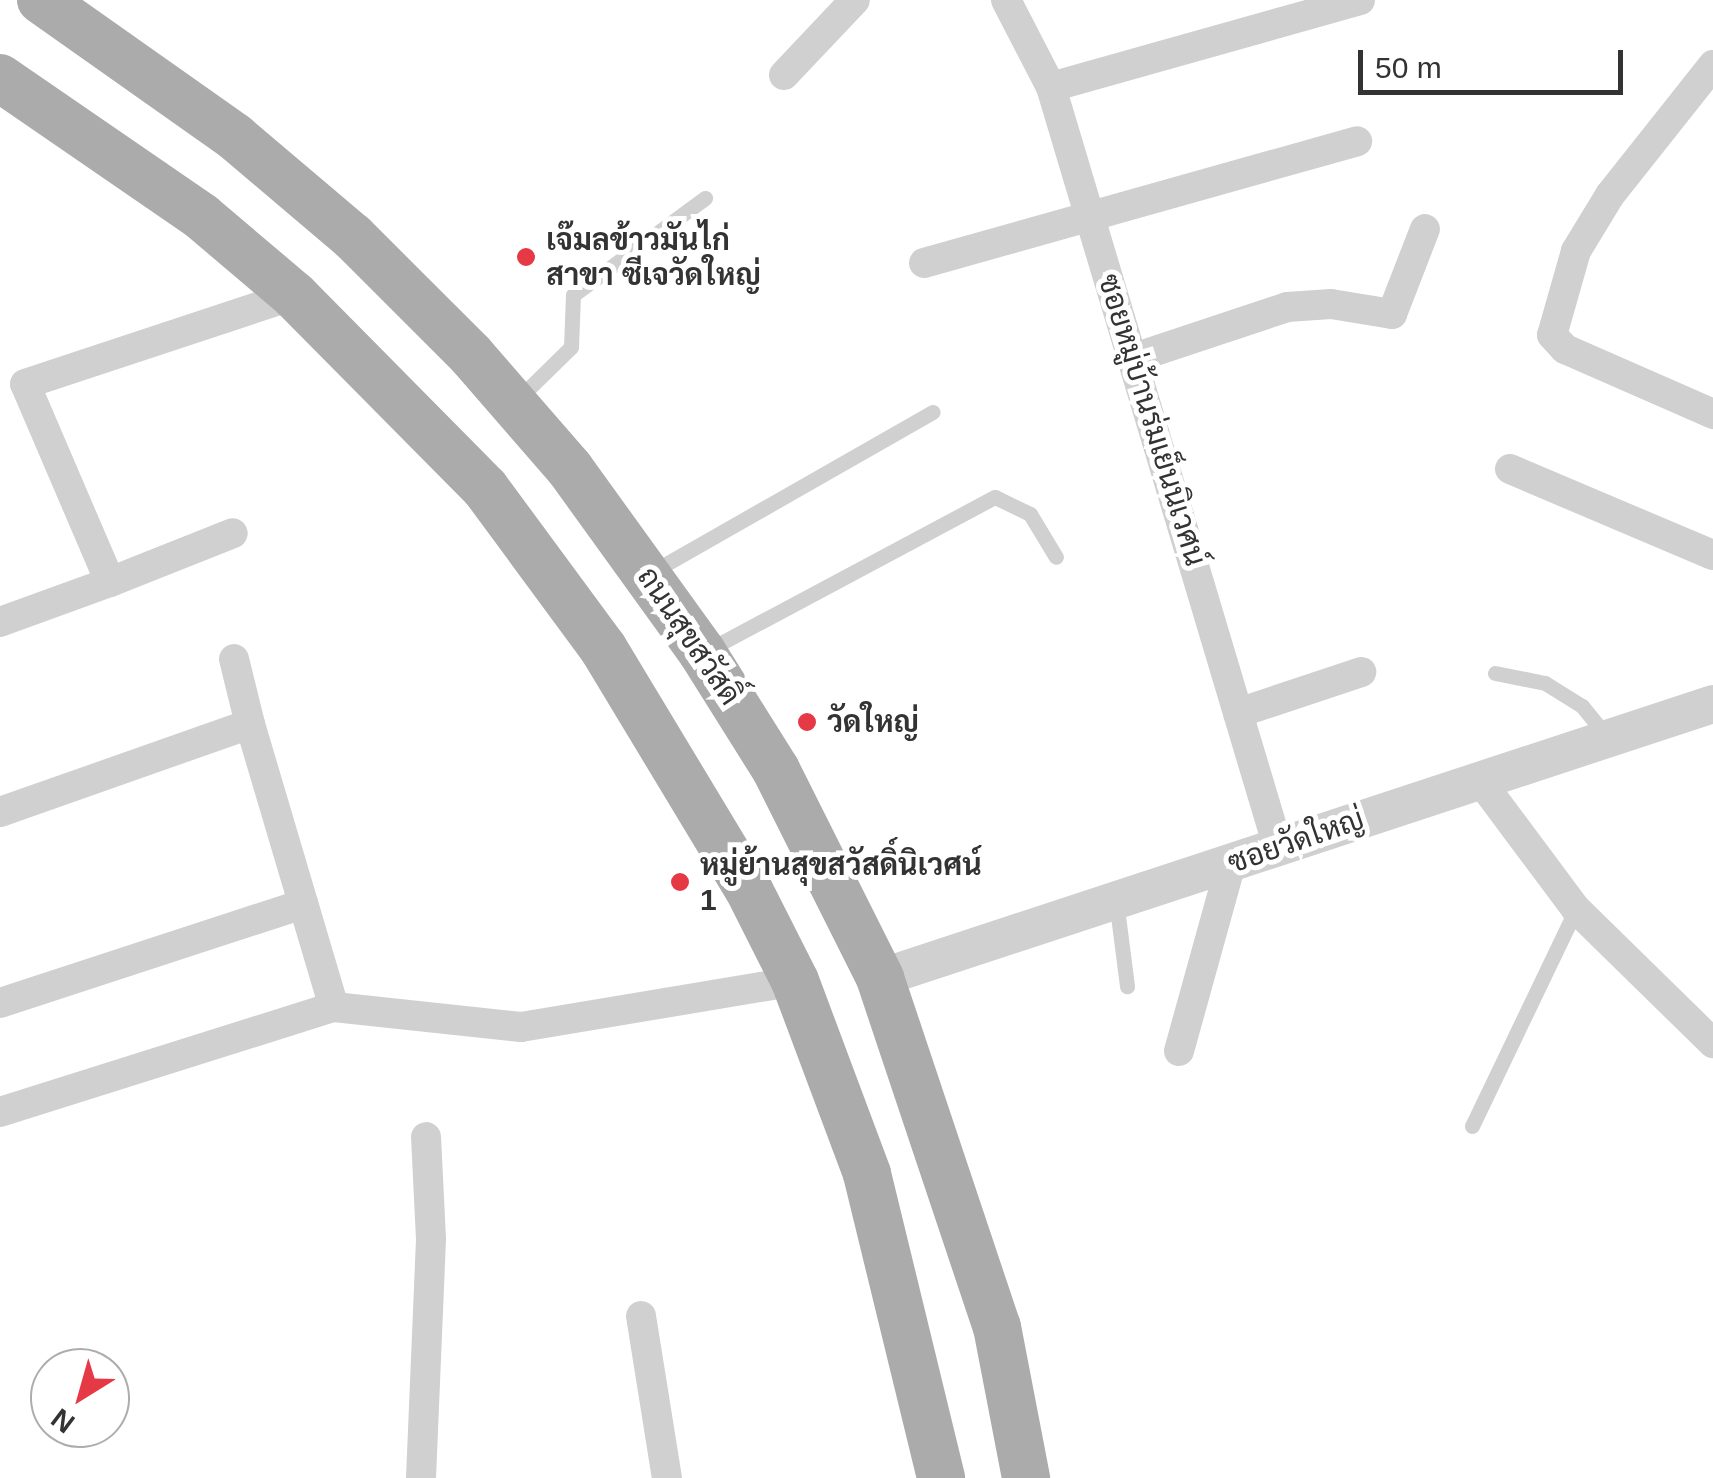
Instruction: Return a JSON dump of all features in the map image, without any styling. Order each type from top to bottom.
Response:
[{"type":"main road","name":"ถนนสุขสวัสดิ์","points":[[41,0],[219,126],[353,237],[513,404],[648,574],[702,652],[776,770],[880,978],[998,1326],[1026,1478]]},
{"type":"main road","points":[[2,85],[202,216],[294,295],[484,488],[602,648],[748,888],[795,981],[868,1174],[929,1407],[941,1478]]},
{"type":"street","points":[[784,75],[855,0]]},
{"type":"street","name":"ซอยหมู่บ้านร่มเย็นนิเวศน์","points":[[1006,0],[1052,87],[1278,848]]},
{"type":"street","points":[[1052,87],[1360,0]]},
{"type":"street","points":[[1713,65],[1610,194],[1576,251],[1552,336],[1565,349],[1713,414]]},
{"type":"street","points":[[924,262],[1357,142]]},
{"type":"street","points":[[1134,358],[1287,307],[1331,304],[1392,314],[1425,229]]},
{"type":"street","points":[[110,582],[12,388],[294,295]]},
{"type":"street","points":[[1510,469],[1713,555]]},
{"type":"street","points":[[0,622],[233,533]]},
{"type":"street","points":[[234,658],[334,1006]]},
{"type":"street","points":[[1238,713],[1361,672]]},
{"type":"street","name":"ซอยวัดใหญ่","points":[[880,978],[1478,778],[1713,704]]},
{"type":"street","points":[[0,812],[250,724]]},
{"type":"street","points":[[1478,778],[1576,909],[1713,1043]]},
{"type":"street","points":[[1179,1051],[1231,863]]},
{"type":"street","points":[[0,1003],[303,904]]},
{"type":"street","points":[[0,1112],[334,1006],[522,1026],[795,981]]},
{"type":"street","points":[[421,1478],[431,1240],[426,1137]]},
{"type":"street","points":[[641,1316],[667,1478]]},
{"type":"lane","points":[[513,404],[570,346],[574,295],[704,198]]},
{"type":"lane","points":[[648,574],[933,412]]},
{"type":"lane","points":[[702,652],[996,496],[1030,514],[1056,556]]},
{"type":"lane","points":[[1495,673],[1545,683],[1582,706],[1607,738]]},
{"type":"lane","points":[[1116,900],[1127,986]]},
{"type":"lane","points":[[1472,1126],[1576,909]]},
{"type":"place","name":"เจ๊มลข้าวมันไก่ สาขา ซีเจวัดใหญ่","points":[[526,257]]},
{"type":"place","name":"วัดใหญ่","points":[[807,722]]},
{"type":"place","name":"หมู่ย้านสุขสวัสดิ์นิเวศน์ 1","points":[[680,882]]}]
